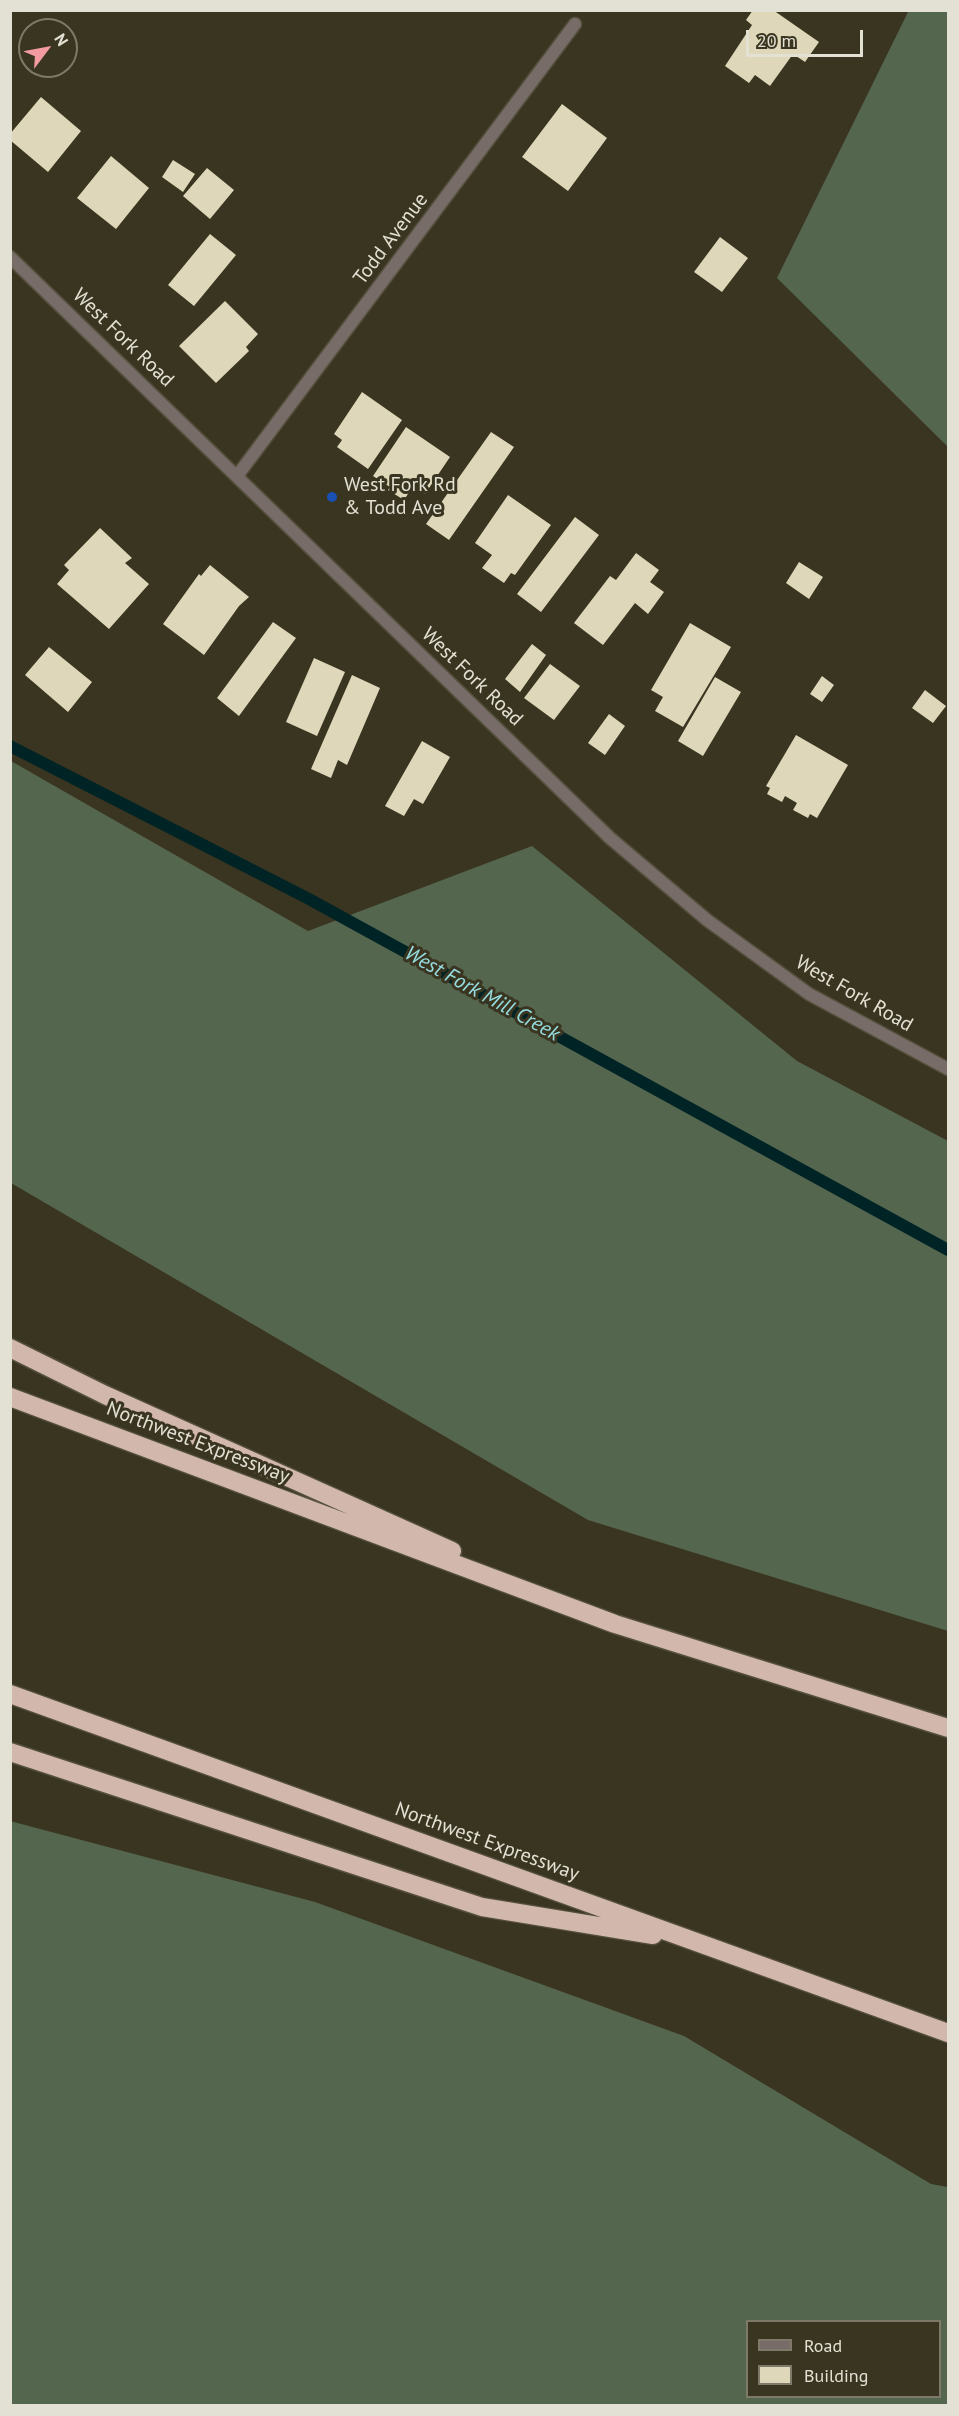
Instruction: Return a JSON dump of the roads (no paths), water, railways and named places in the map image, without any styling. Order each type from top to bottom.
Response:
[{"type":"highway","points":[[10,1348],[116,1400],[615,1624]]},
{"type":"highway","name":"Northwest Expressway","points":[[10,1397],[615,1624],[948,1728]]},
{"type":"highway","name":"Northwest Expressway","points":[[10,1694],[948,2033]]},
{"type":"highway","points":[[10,1752],[482,1907],[699,1942]]},
{"type":"street","name":"Todd Avenue","points":[[237,476],[576,24]]},
{"type":"street","name":"West Fork Road","points":[[10,257],[610,838],[690,905],[809,994],[948,1069]]},
{"type":"waterway","name":"West Fork Mill Creek","points":[[10,746],[309,899],[948,1250]]},
{"type":"place","name":"West Fork Rd & Todd Ave","points":[[332,497]]}]
